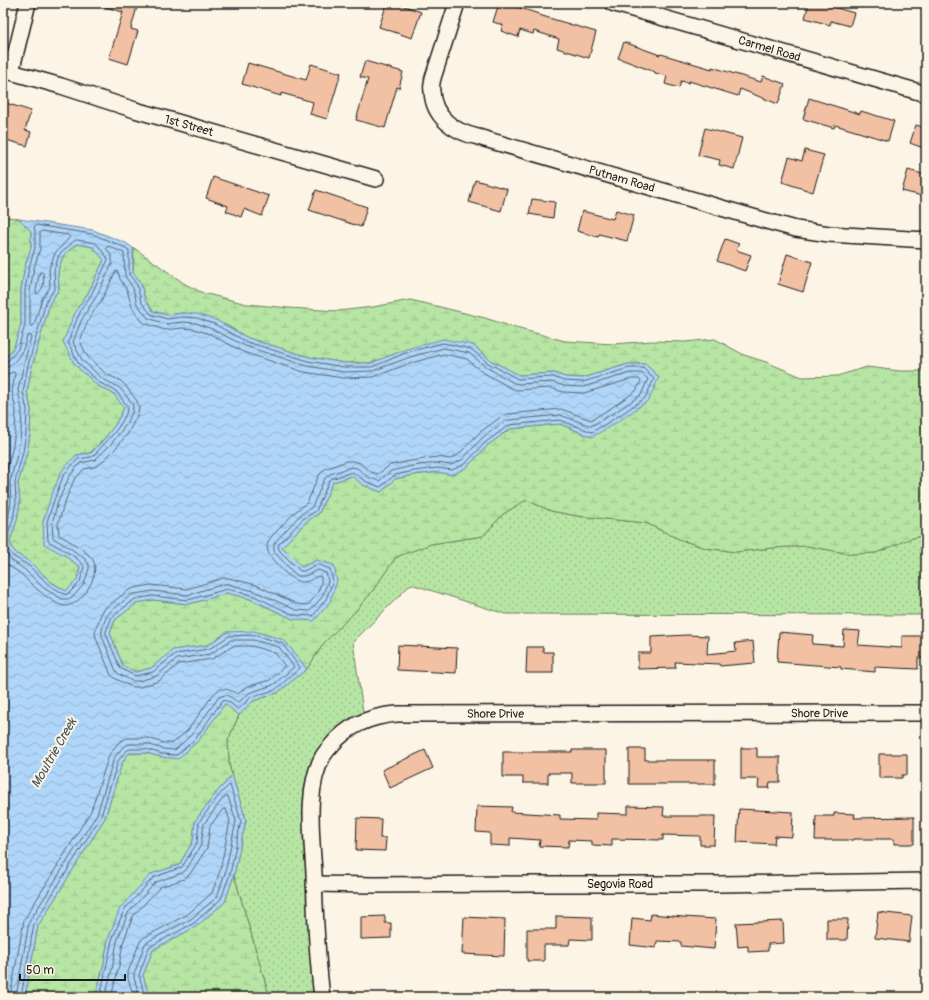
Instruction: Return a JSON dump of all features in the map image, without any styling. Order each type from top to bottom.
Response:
[{"type":"street","points":[[7,71],[28,3]]},
{"type":"street","name":"Putnam Road","points":[[457,3],[433,78],[431,90],[433,101],[439,114],[446,123],[456,130],[466,135],[478,137],[796,229],[829,234],[926,240]]},
{"type":"street","name":"Carmel Road","points":[[612,3],[926,94]]},
{"type":"street","name":"1st Street","points":[[7,71],[61,86],[135,110],[376,179]]},
{"type":"street","name":"Shore Drive","points":[[322,997],[318,968],[311,805],[314,783],[324,756],[336,740],[354,727],[369,719],[388,715],[405,714],[926,713]]},
{"type":"street","name":"Segovia Road","points":[[314,884],[720,884],[926,881]]},
{"type":"green space","points":[[3,216],[19,219],[31,231],[31,248],[25,266],[21,289],[21,324],[14,347],[3,362]]},
{"type":"green space","points":[[77,244],[93,247],[104,260],[88,293],[79,306],[75,365],[98,386],[114,394],[124,408],[115,425],[90,453],[76,455],[64,555],[80,567],[77,580],[66,591],[51,582],[30,562],[17,554],[12,548],[10,541],[17,520],[20,502],[18,483],[27,453],[30,434],[31,409],[27,392],[32,366],[50,303],[59,289],[58,271],[63,256]]},
{"type":"green space","points":[[134,248],[185,284],[203,293],[247,304],[338,311],[373,307],[410,300],[485,318],[565,341],[613,344],[652,341],[685,342],[715,339],[744,355],[766,362],[802,377],[837,376],[867,367],[900,371],[926,371],[926,535],[909,539],[876,553],[851,554],[807,546],[736,552],[706,548],[681,540],[646,523],[577,516],[551,511],[526,500],[503,514],[483,536],[431,544],[396,557],[371,593],[352,615],[324,643],[307,669],[284,640],[227,632],[208,645],[173,650],[151,668],[136,672],[123,666],[110,633],[115,620],[137,603],[153,600],[188,604],[227,593],[250,599],[293,619],[317,560],[302,567],[282,547],[306,522],[319,513],[333,482],[352,476],[363,485],[381,492],[395,479],[438,472],[452,475],[467,467],[488,445],[510,429],[560,424],[592,437],[659,377],[645,364],[628,364],[583,378],[565,377],[554,373],[518,375],[490,360],[473,345],[407,349],[371,363],[345,363],[309,357],[248,338],[228,326],[182,313],[167,315],[153,311],[145,300],[141,284],[133,272]]},
{"type":"green space","points":[[526,500],[551,511],[577,516],[646,523],[681,540],[706,548],[736,552],[807,546],[851,554],[876,553],[909,539],[926,535],[926,615],[505,614],[411,584],[353,642],[363,712],[329,737],[312,767],[318,997],[268,997],[268,992],[234,875],[246,820],[229,765],[228,740],[239,715],[253,701],[277,693],[307,669],[324,643],[352,615],[371,593],[396,557],[431,544],[483,536],[503,514]]},
{"type":"green space","points":[[225,703],[239,715],[228,740],[229,765],[232,775],[195,821],[193,841],[179,865],[151,874],[108,939],[96,995],[97,997],[25,997],[38,926],[105,818],[122,763],[129,753],[146,753],[161,757],[199,740]]},
{"type":"green space","points":[[234,875],[268,992],[268,997],[149,997],[143,975],[153,950],[197,926],[225,902]]},
{"type":"water","name":"Moultrie Creek","points":[[19,219],[93,230],[126,243],[133,248],[133,272],[141,284],[145,300],[153,311],[167,315],[182,313],[197,314],[216,320],[248,338],[309,357],[345,363],[371,363],[407,349],[443,339],[473,345],[490,360],[519,375],[554,373],[565,377],[583,378],[628,364],[645,364],[659,377],[649,400],[619,421],[592,437],[560,424],[510,429],[488,445],[467,467],[452,475],[438,472],[395,479],[381,492],[363,485],[352,476],[333,482],[319,513],[306,522],[282,547],[302,567],[317,560],[334,565],[337,581],[330,602],[314,621],[293,619],[250,599],[227,593],[188,604],[153,600],[137,603],[115,620],[110,633],[123,666],[136,672],[151,668],[173,650],[208,645],[227,632],[254,631],[284,640],[307,669],[277,693],[253,701],[239,715],[225,704],[199,740],[178,759],[146,753],[129,753],[122,763],[105,818],[38,926],[25,997],[3,997],[3,362],[14,347],[21,324],[21,289],[25,266],[31,248],[31,231]],"holes":[[[76,244],[93,247],[104,260],[88,293],[73,317],[63,342],[75,365],[98,386],[114,394],[124,408],[115,425],[91,453],[76,455],[61,472],[50,499],[43,522],[44,544],[64,555],[80,567],[77,580],[66,591],[51,582],[30,562],[17,554],[12,548],[10,541],[17,520],[20,502],[18,483],[27,453],[30,434],[31,409],[27,392],[32,366],[50,303],[59,289],[58,271],[63,256]]]},
{"type":"water","points":[[232,775],[246,820],[234,875],[225,902],[197,926],[153,950],[143,975],[149,997],[97,997],[96,995],[108,939],[120,908],[151,874],[179,865],[193,841],[195,821]]},
{"type":"building","points":[[102,3],[138,3],[131,29],[138,31],[128,64],[109,58],[123,12],[102,6]]},
{"type":"building","points":[[387,3],[396,3],[421,12],[412,38],[379,27]]},
{"type":"building","points":[[499,3],[505,3],[596,32],[589,58],[557,48],[559,39],[534,31],[533,34],[520,30],[518,37],[501,31],[503,25],[493,22]]},
{"type":"building","points":[[809,3],[820,3],[854,13],[850,26],[831,21],[830,25],[805,18]]},
{"type":"building","points":[[624,42],[660,55],[661,54],[712,69],[712,67],[761,82],[763,76],[785,84],[778,104],[740,89],[738,96],[689,81],[689,83],[681,81],[679,88],[665,84],[667,76],[655,73],[618,58]]},
{"type":"building","points":[[365,61],[403,72],[385,128],[356,120],[368,79],[360,77]]},
{"type":"building","points":[[248,63],[306,80],[311,64],[341,73],[327,119],[310,114],[313,102],[281,93],[281,96],[242,84]]},
{"type":"building","points":[[809,98],[860,114],[861,111],[894,121],[888,141],[835,125],[834,128],[803,119]]},
{"type":"building","points":[[3,102],[31,111],[25,130],[31,132],[27,146],[3,139]]},
{"type":"building","points":[[916,125],[926,128],[926,149],[910,143]]},
{"type":"building","points":[[705,128],[742,138],[734,169],[719,165],[720,160],[698,155]]},
{"type":"building","points":[[805,150],[824,155],[813,192],[782,182],[789,157],[802,161]]},
{"type":"building","points":[[908,170],[926,175],[926,197],[902,191]]},
{"type":"building","points":[[213,177],[269,196],[262,216],[244,209],[241,217],[226,211],[228,206],[206,198]]},
{"type":"building","points":[[475,180],[507,189],[501,211],[469,202]]},
{"type":"building","points":[[316,190],[367,207],[361,227],[309,210]]},
{"type":"building","points":[[532,199],[555,202],[553,218],[529,214]]},
{"type":"building","points":[[616,210],[634,215],[627,241],[599,234],[598,237],[577,231],[582,211],[613,219]]},
{"type":"building","points":[[725,239],[739,244],[736,250],[751,255],[745,271],[717,261]]},
{"type":"building","points":[[787,254],[812,262],[803,292],[778,284]]},
{"type":"building","points":[[844,630],[860,631],[858,645],[902,648],[902,636],[926,636],[926,658],[918,658],[918,669],[875,667],[875,672],[841,669],[841,667],[777,662],[779,632],[813,635],[812,644],[843,646]]},
{"type":"building","points":[[687,635],[708,636],[707,654],[736,651],[735,643],[753,641],[755,663],[720,666],[719,664],[675,662],[676,668],[638,669],[638,653],[651,653],[651,637]]},
{"type":"building","points":[[398,645],[457,648],[456,673],[397,670]]},
{"type":"building","points":[[527,647],[543,647],[543,652],[553,652],[553,673],[526,673]]},
{"type":"building","points":[[741,748],[757,748],[757,757],[780,757],[780,782],[770,782],[769,788],[758,788],[759,779],[741,779]]},
{"type":"building","points":[[629,749],[645,749],[645,760],[715,760],[715,784],[629,784]]},
{"type":"building","points":[[425,750],[433,768],[390,788],[382,770]]},
{"type":"building","points":[[572,750],[606,750],[606,783],[572,783],[572,773],[548,773],[548,783],[523,783],[523,777],[503,777],[503,752],[572,752]]},
{"type":"building","points":[[879,754],[907,754],[907,775],[902,775],[902,778],[879,778]]},
{"type":"building","points":[[477,806],[512,807],[511,812],[560,815],[560,819],[596,820],[596,813],[628,814],[628,806],[664,807],[663,816],[715,816],[714,845],[700,845],[700,836],[663,835],[663,840],[612,839],[612,846],[592,845],[592,841],[569,840],[568,847],[539,846],[540,840],[510,838],[510,846],[490,845],[490,833],[476,832]]},
{"type":"building","points":[[739,809],[793,812],[792,837],[775,836],[774,844],[737,842]]},
{"type":"building","points":[[834,813],[855,814],[854,818],[914,817],[914,844],[894,844],[894,839],[815,840],[816,816],[834,816]]},
{"type":"building","points":[[357,818],[381,819],[380,838],[386,838],[385,851],[356,850]]},
{"type":"building","points":[[878,912],[912,916],[909,942],[875,938]]},
{"type":"building","points":[[651,914],[716,919],[714,949],[681,946],[681,942],[657,941],[656,948],[630,945],[632,918],[650,920]]},
{"type":"building","points":[[385,916],[385,923],[391,923],[391,938],[361,939],[361,917]]},
{"type":"building","points":[[556,916],[592,917],[592,940],[570,939],[569,945],[544,945],[544,961],[527,961],[527,929],[556,929]]},
{"type":"building","points":[[464,917],[505,919],[504,956],[462,954]]},
{"type":"building","points":[[827,919],[848,919],[847,940],[827,940]]},
{"type":"building","points":[[783,921],[784,943],[768,944],[768,951],[748,952],[748,946],[738,947],[736,923]]}]
